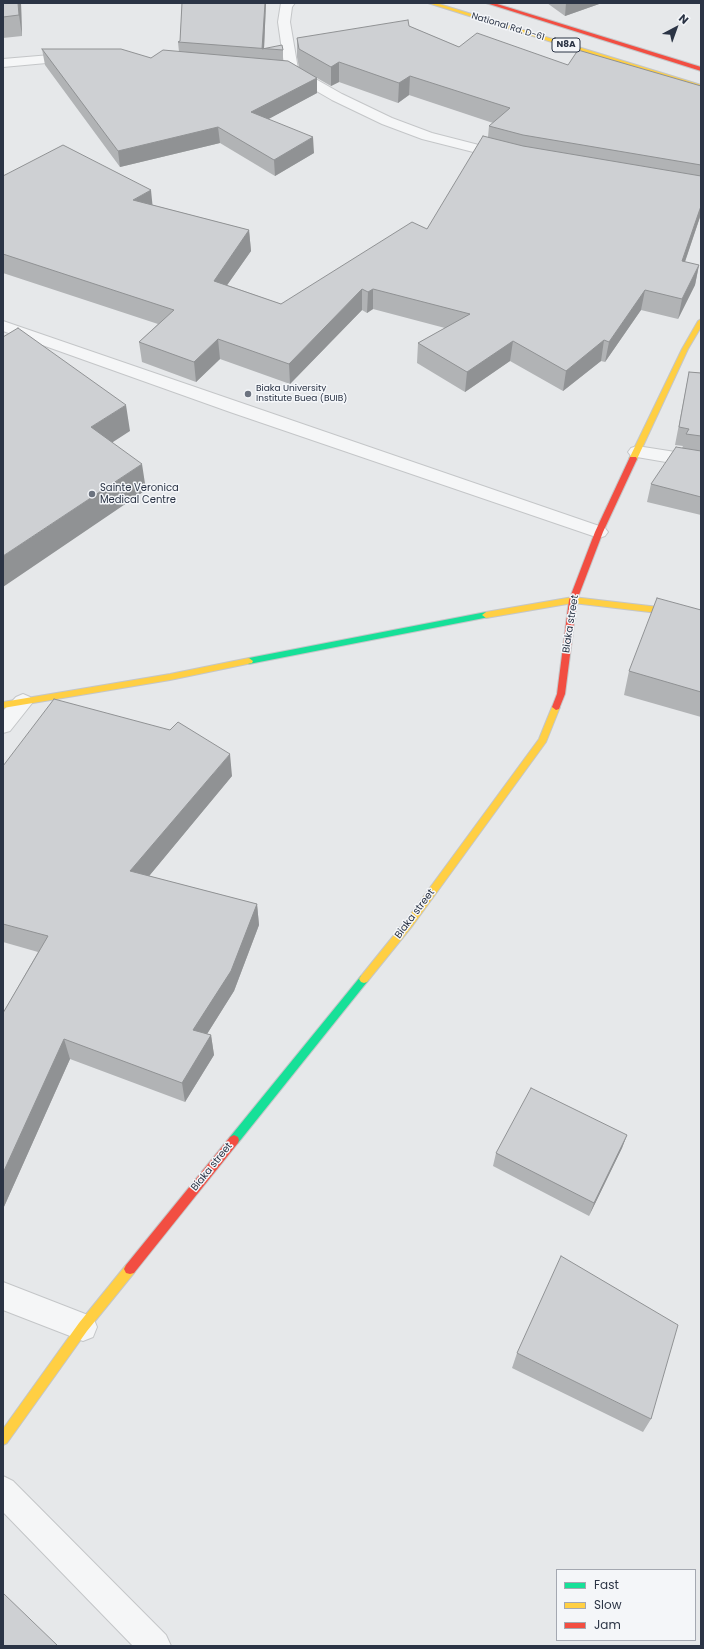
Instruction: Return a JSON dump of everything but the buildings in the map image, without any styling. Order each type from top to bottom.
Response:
[{"type":"main road","name":"National Rd. D-61","points":[[431,3],[701,87]]},
{"type":"main road","name":"National Rd. D-61","points":[[489,3],[701,69]]},
{"type":"main road","name":"Biaka street","points":[[3,1439],[83,1327],[410,922],[543,740],[561,694],[573,600],[599,532],[686,348],[701,321]]},
{"type":"main road","points":[[3,705],[170,677],[459,619],[573,600],[701,615]]},
{"type":"street","points":[[289,3],[286,5],[284,22],[292,71]]},
{"type":"street","points":[[3,63],[90,57]]},
{"type":"street","points":[[276,70],[292,71],[337,97],[387,121],[427,136],[522,160]]},
{"type":"street","points":[[637,452],[701,462]]},
{"type":"street","points":[[3,725],[23,702]]},
{"type":"street","points":[[3,1296],[83,1327]]},
{"type":"street","points":[[3,1491],[155,1646]]},
{"type":"lane","points":[[3,326],[243,411],[599,532]]},
{"type":"traffic: fast","points":[[249,661],[486,615]]},
{"type":"traffic: fast","points":[[234,1140],[364,979]]},
{"type":"traffic: slow","points":[[431,3],[701,87]]},
{"type":"traffic: slow","points":[[633,459],[685,349],[701,321]]},
{"type":"traffic: slow","points":[[486,615],[573,600],[701,615]]},
{"type":"traffic: slow","points":[[3,705],[170,677],[249,661]]},
{"type":"traffic: slow","points":[[364,979],[410,922],[543,740],[556,707]]},
{"type":"traffic: slow","points":[[3,1439],[83,1327],[130,1269]]},
{"type":"traffic: jam","points":[[489,3],[701,69]]},
{"type":"traffic: jam","points":[[556,707],[561,694],[573,600],[599,532],[633,459]]},
{"type":"traffic: jam","points":[[130,1269],[234,1140]]},
{"type":"place","name":"Biaka University Institute Buea (BUIB)","points":[[248,394]]},
{"type":"place","name":"Sainte Veronica Medical Centre","points":[[92,494]]}]
